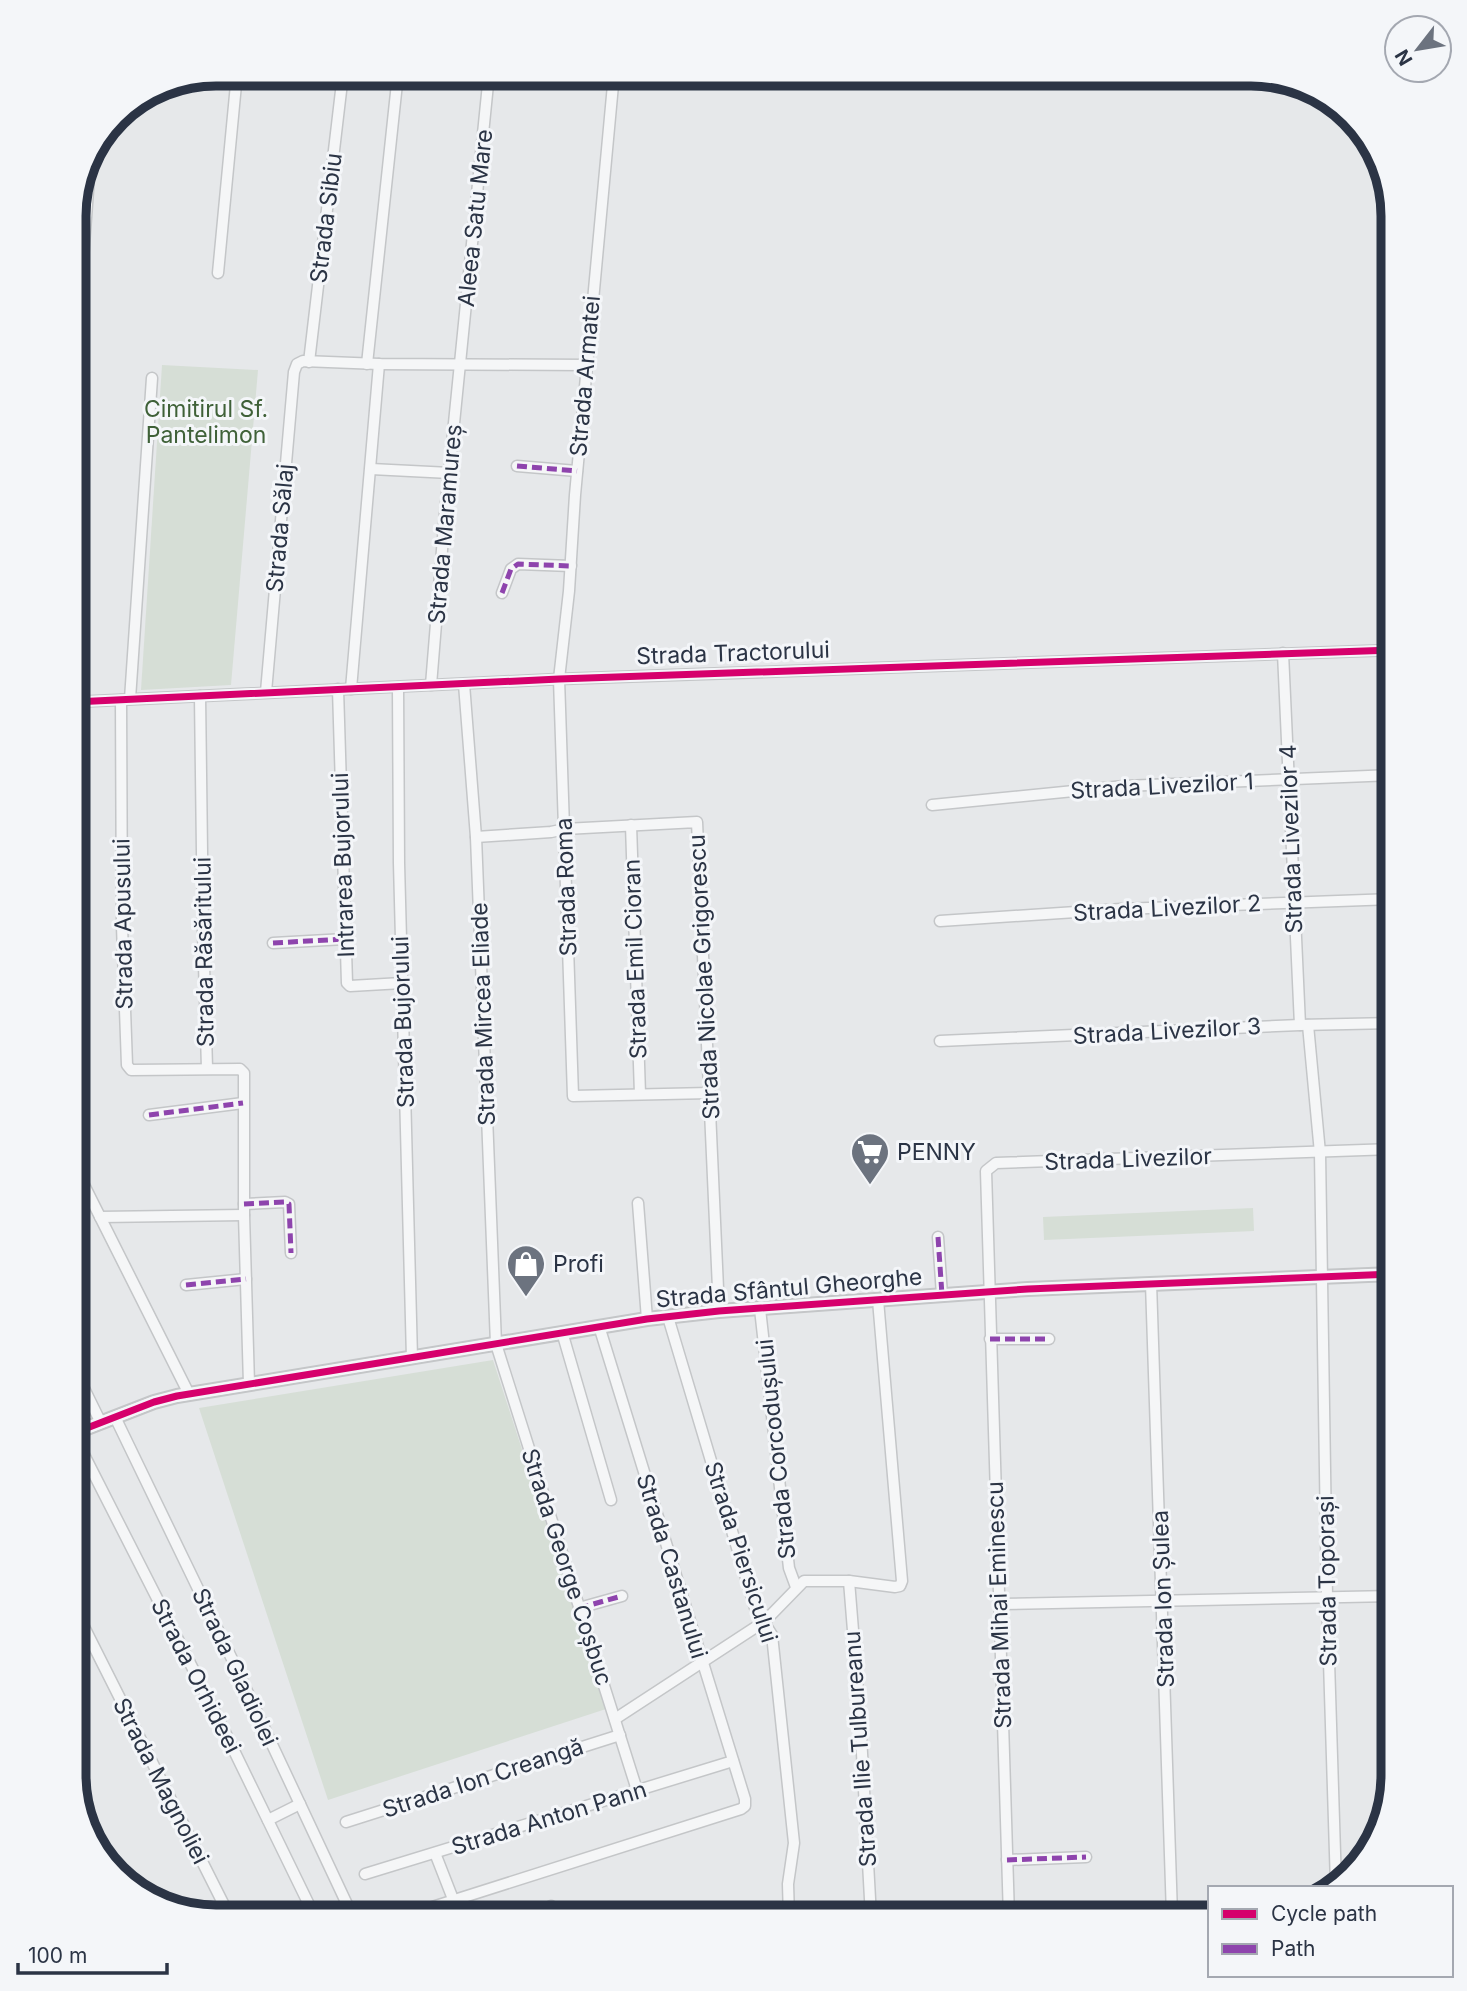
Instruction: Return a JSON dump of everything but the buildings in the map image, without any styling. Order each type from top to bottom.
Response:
[{"type":"street","points":[[218,273],[236,86]]},
{"type":"street","name":"Strada Sibiu","points":[[309,362],[342,86]]},
{"type":"street","points":[[351,688],[371,469],[373,364],[396,86]]},
{"type":"street","name":"Aleea Satu Mare","points":[[461,363],[488,86]]},
{"type":"street","name":"Strada Armatei","points":[[559,679],[572,566],[577,471],[613,86]]},
{"type":"street","points":[[309,362],[587,365]]},
{"type":"street","name":"Strada Sălaj","points":[[266,692],[294,372],[297,364],[309,362]]},
{"type":"street","name":"Strada Maramureș","points":[[430,685],[461,363]]},
{"type":"street","name":"Strada Apusului","points":[[152,378],[126,699],[122,926],[128,1068],[207,1068]]},
{"type":"street","points":[[517,466],[577,471]]},
{"type":"street","points":[[371,469],[450,473]]},
{"type":"street","points":[[502,593],[511,569],[518,564],[572,566]]},
{"type":"street","name":"Strada Tractorului","points":[[86,701],[559,679],[1381,650]]},
{"type":"street","name":"Strada Livezilor 4","points":[[1283,653],[1294,902],[1304,1025],[1320,1153],[1321,1276]]},
{"type":"street","name":"Strada Roma","points":[[559,679],[573,1096],[640,1094]]},
{"type":"street","name":"Strada Mircea Eliade","points":[[464,684],[476,837],[496,1344]]},
{"type":"street","name":"Strada Bujorului","points":[[398,687],[402,983],[412,1358]]},
{"type":"street","name":"Intrarea Bujorului","points":[[338,689],[348,985],[402,983]]},
{"type":"street","name":"Strada Răsăritului","points":[[200,696],[207,1068],[242,1070],[244,1073],[244,1209],[249,1384]]},
{"type":"street","name":"Strada Livezilor 1","points":[[932,805],[1124,786],[1381,775]]},
{"type":"street","name":"Strada Nicolae Grigorescu","points":[[476,837],[697,822],[719,1311]]},
{"type":"street","name":"Strada Emil Cioran","points":[[631,825],[640,1094]]},
{"type":"street","name":"Strada Livezilor 2","points":[[940,921],[1121,909],[1381,899]]},
{"type":"street","points":[[273,943],[345,939]]},
{"type":"street","name":"Strada Livezilor 3","points":[[940,1041],[1381,1023]]},
{"type":"street","points":[[640,1094],[710,1093]]},
{"type":"street","points":[[149,1115],[243,1103]]},
{"type":"street","name":"Strada Livezilor","points":[[988,1292],[985,1176],[992,1164],[1381,1150]]},
{"type":"street","points":[[86,1189],[189,1394]]},
{"type":"street","points":[[100,1217],[244,1209],[287,1202],[291,1253]]},
{"type":"street","points":[[638,1203],[647,1319]]},
{"type":"street","points":[[938,1237],[942,1295]]},
{"type":"street","name":"Strada Sfântul Gheorghe","points":[[86,1429],[154,1402],[189,1394],[647,1319],[719,1311],[988,1292],[1381,1274]]},
{"type":"street","name":"Strada Toporași","points":[[1321,1276],[1336,1874]]},
{"type":"street","points":[[186,1285],[246,1279]]},
{"type":"street","name":"Strada Ion Șulea","points":[[1151,1283],[1172,1905]]},
{"type":"street","name":"Strada Mihai Eminescu","points":[[988,1292],[1009,1905]]},
{"type":"street","points":[[615,1719],[765,1621],[796,1587],[810,1580],[900,1586],[902,1581],[878,1300]]},
{"type":"street","name":"Strada Corcodușului","points":[[760,1309],[789,1568],[796,1587]]},
{"type":"street","name":"Strada Piersicului","points":[[668,1317],[755,1608],[772,1634],[794,1843],[788,1884],[789,1905]]},
{"type":"street","name":"Strada Castanului","points":[[453,1900],[745,1806],[599,1326]]},
{"type":"street","points":[[562,1332],[611,1500]]},
{"type":"street","points":[[990,1339],[1049,1339]]},
{"type":"street","name":"Strada George Coșbuc","points":[[496,1344],[637,1790]]},
{"type":"street","points":[[86,1392],[101,1423]]},
{"type":"street","name":"Strada Gladiolei","points":[[115,1417],[347,1905]]},
{"type":"street","name":"Strada Orhideei","points":[[86,1458],[309,1905]]},
{"type":"street","name":"Strada Ilie Tulbureanu","points":[[849,1581],[870,1905]]},
{"type":"street","points":[[579,1608],[622,1596]]},
{"type":"street","points":[[1000,1604],[1381,1596]]},
{"type":"street","name":"Strada Magnoliei","points":[[86,1631],[224,1905]]},
{"type":"street","name":"Strada Ion Creangă","points":[[346,1822],[620,1734]]},
{"type":"street","name":"Strada Anton Pann","points":[[365,1874],[733,1761]]},
{"type":"street","points":[[268,1820],[300,1804]]},
{"type":"street","points":[[435,1853],[455,1905]]},
{"type":"street","points":[[1007,1860],[1086,1857]]},
{"type":"street","points":[[438,1905],[453,1900]]},
{"type":"green space","name":"Cimitirul Sf. Pantelimon","points":[[162,365],[258,370],[231,685],[141,690]]},
{"type":"green space","points":[[1253,1208],[1254,1231],[1044,1240],[1043,1217]]},
{"type":"green space","points":[[493,1360],[606,1709],[328,1800],[199,1408]]},
{"type":"marked path","points":[[517,466],[577,471]]},
{"type":"marked path","points":[[502,593],[511,569],[518,564],[571,566]]},
{"type":"marked path","points":[[273,943],[345,939]]},
{"type":"marked path","points":[[149,1115],[243,1103]]},
{"type":"marked path","points":[[244,1204],[289,1204],[291,1253]]},
{"type":"marked path","points":[[938,1237],[942,1295]]},
{"type":"marked path","points":[[186,1285],[246,1279]]},
{"type":"marked path","points":[[990,1339],[1049,1339]]},
{"type":"marked path","points":[[579,1608],[622,1596]]},
{"type":"marked path","points":[[1007,1860],[1086,1857]]},
{"type":"cycle path","points":[[86,701],[559,679],[1381,650]]},
{"type":"cycle path","points":[[86,1428],[177,1396],[647,1319],[719,1311],[1028,1289],[1381,1274]]},
{"type":"place","name":"PENNY","points":[[870,1186]]},
{"type":"place","name":"Profi","points":[[526,1298]]}]
